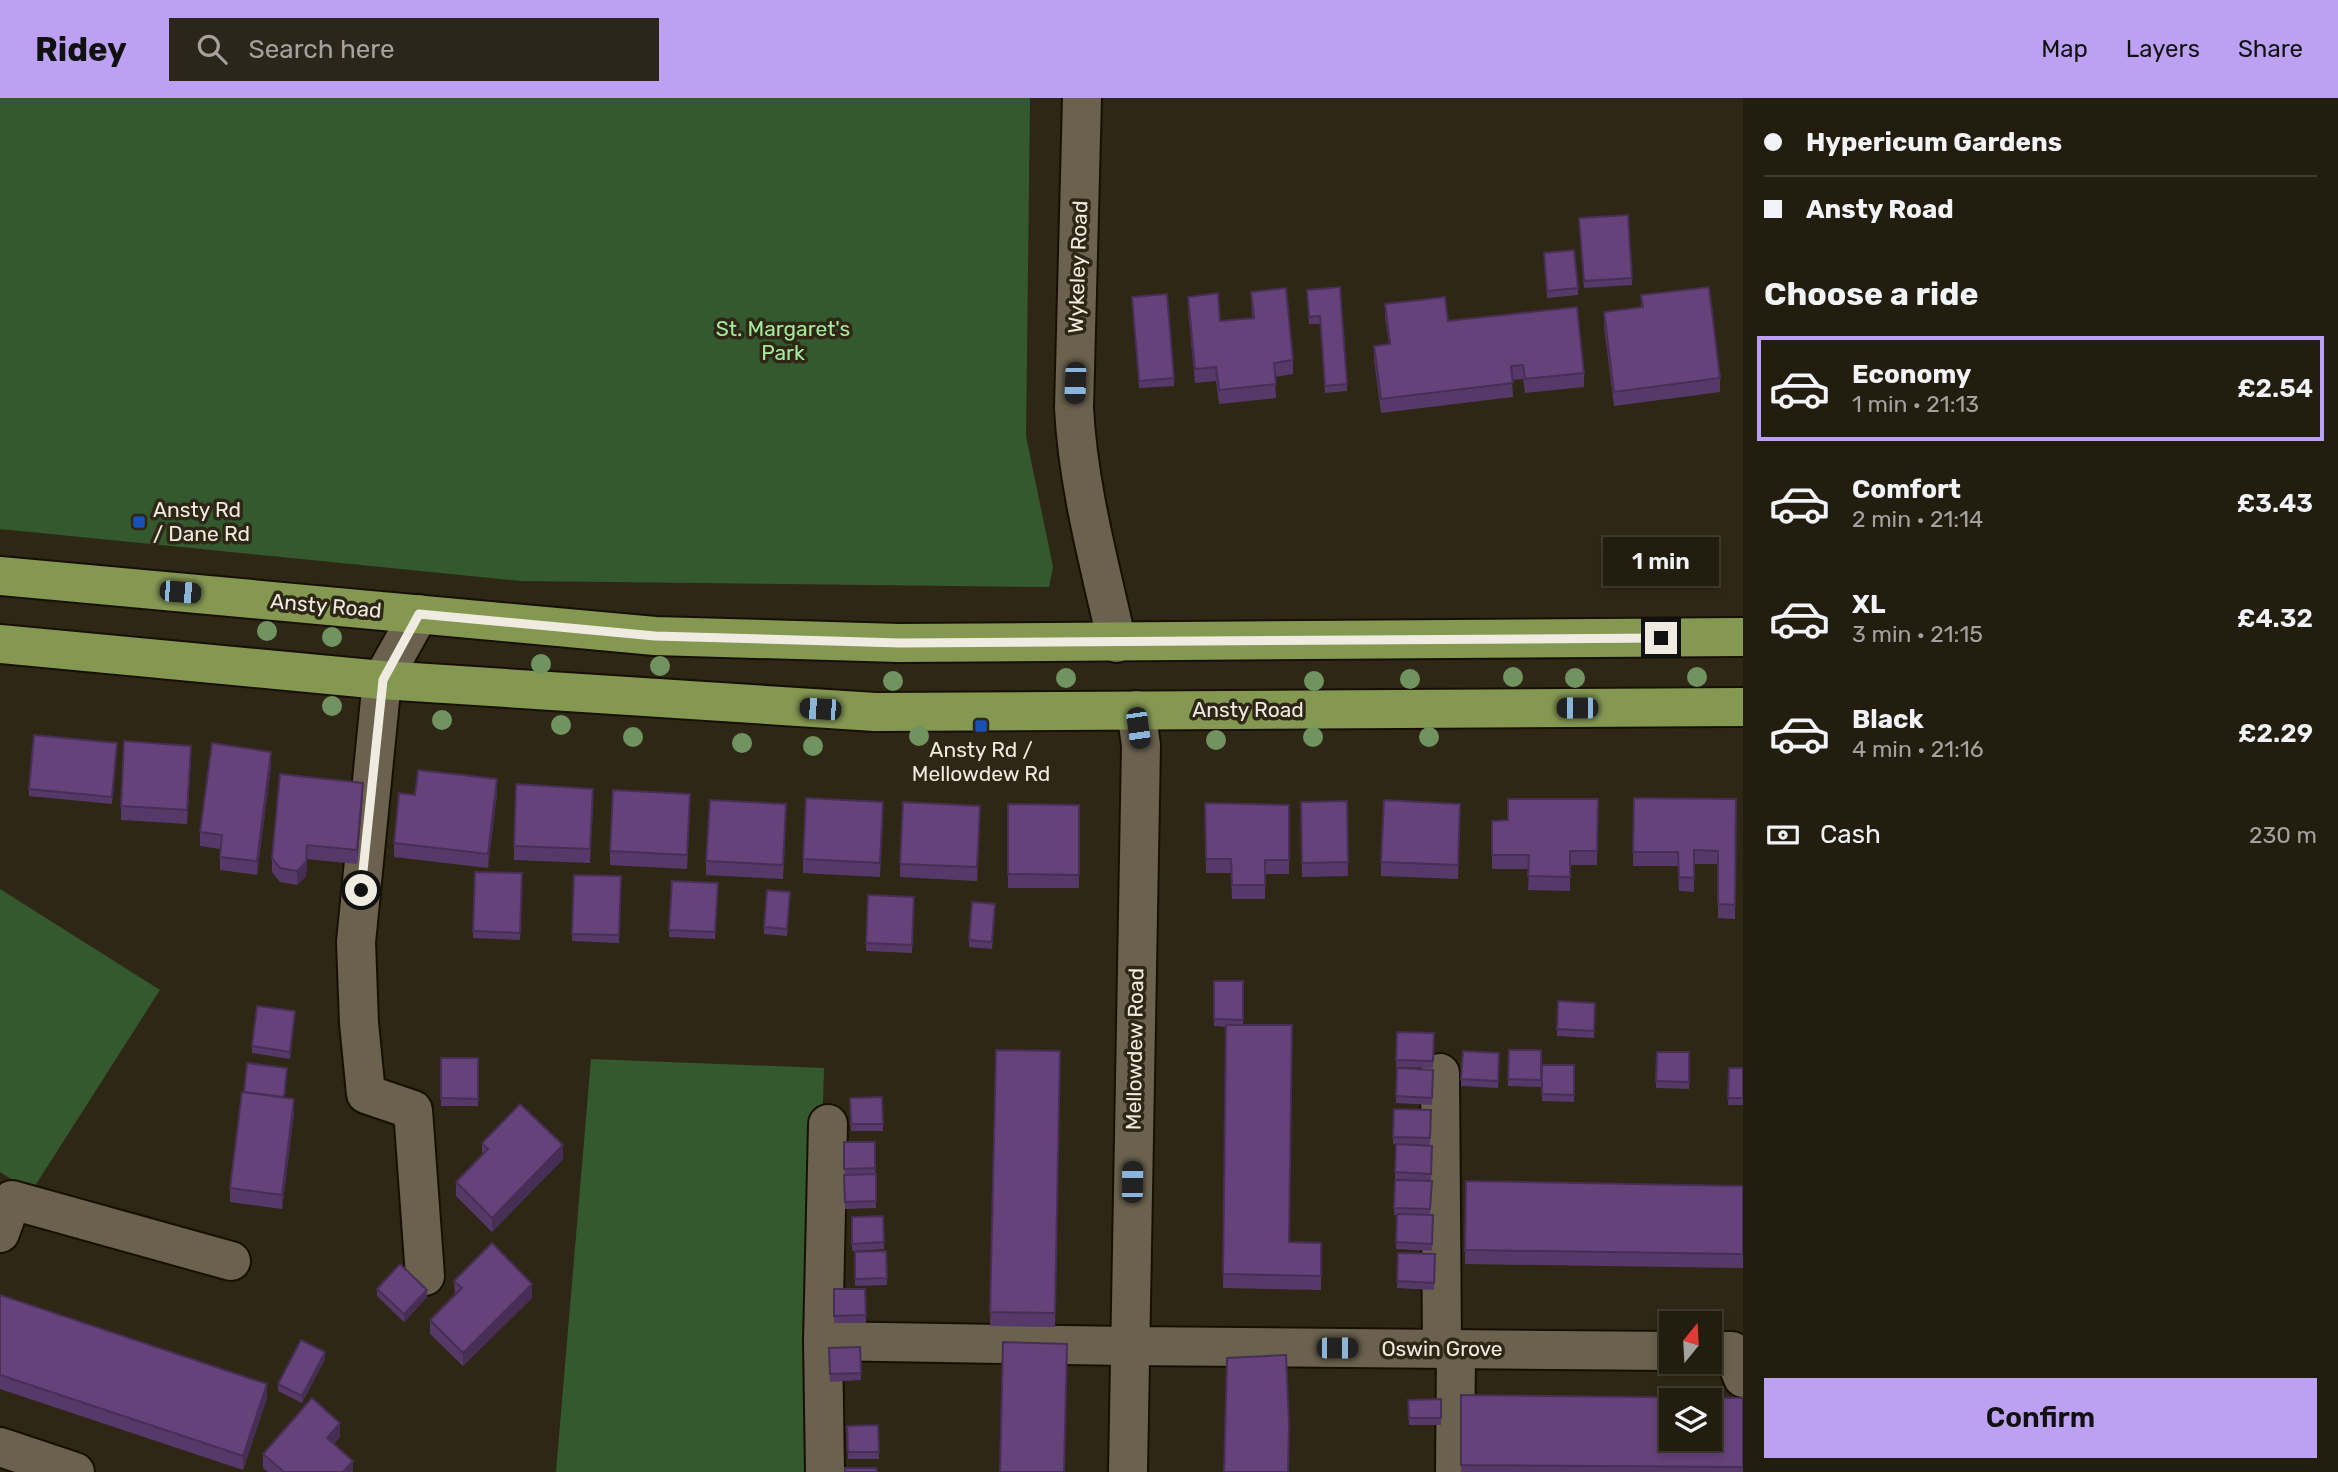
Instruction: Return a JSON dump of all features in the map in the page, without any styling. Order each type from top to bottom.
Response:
[{"type":"highway","name":"Ansty Road","points":[[0,576],[655,636],[900,643],[1743,637]]},
{"type":"highway","name":"Ansty Road","points":[[0,644],[383,680],[875,712],[1743,707]]},
{"type":"street","name":"Wykeley Road","points":[[1082,98],[1075,435],[1117,643]]},
{"type":"street","points":[[419,614],[383,680],[356,942],[359,1023],[366,1094],[413,1110],[425,1276]]},
{"type":"street","name":"Mellowdew Road","points":[[1128,1472],[1141,745],[1136,710]]},
{"type":"street","points":[[1440,1073],[1455,1472]]},
{"type":"street","points":[[825,1472],[823,1341],[828,1124]]},
{"type":"street","points":[[0,1233],[12,1200],[232,1261]]},
{"type":"street","name":"Oswin Grove","points":[[823,1341],[1659,1351]]},
{"type":"street","points":[[0,1447],[75,1472]]},
{"type":"green space","name":"St. Margaret's Park","points":[[0,98],[1030,98],[1026,436],[1053,567],[1049,587],[521,581],[0,529]]},
{"type":"green space","points":[[0,889],[160,990],[31,1192],[0,1172]]},
{"type":"green space","points":[[591,1059],[824,1068],[812,1472],[556,1472]]},
{"type":"building","points":[[1628,215],[1632,278],[1584,281],[1579,218]]},
{"type":"building","points":[[1574,250],[1578,288],[1547,291],[1544,253]]},
{"type":"building","points":[[1340,287],[1347,384],[1325,386],[1320,316],[1309,317],[1307,290]]},
{"type":"building","points":[[1709,287],[1720,378],[1614,392],[1604,312],[1643,307],[1641,295]]},
{"type":"building","points":[[1286,288],[1293,360],[1274,363],[1276,384],[1219,390],[1216,367],[1195,369],[1188,297],[1218,293],[1220,321],[1254,318],[1251,292]]},
{"type":"building","points":[[1167,294],[1174,378],[1139,381],[1132,297]]},
{"type":"building","points":[[1445,297],[1448,321],[1577,307],[1584,373],[1525,379],[1523,365],[1511,366],[1513,383],[1381,399],[1374,346],[1390,344],[1385,304]]},
{"type":"building","points":[[34,735],[117,743],[112,797],[29,789]]},
{"type":"building","points":[[124,741],[191,746],[187,810],[121,806]]},
{"type":"building","points":[[212,743],[271,752],[257,861],[220,857],[222,835],[200,832]]},
{"type":"building","points":[[418,770],[497,779],[488,854],[394,843],[399,793],[415,795]]},
{"type":"building","points":[[280,774],[363,783],[357,850],[307,845],[306,862],[297,871],[280,868],[272,858]]},
{"type":"building","points":[[516,784],[593,789],[590,849],[514,846]]},
{"type":"building","points":[[613,790],[690,794],[687,855],[610,851]]},
{"type":"building","points":[[806,798],[883,802],[880,863],[803,859]]},
{"type":"building","points":[[1634,798],[1736,799],[1735,905],[1718,904],[1718,851],[1694,850],[1694,878],[1679,877],[1678,852],[1633,852]]},
{"type":"building","points":[[1508,799],[1598,799],[1597,851],[1570,851],[1570,877],[1528,876],[1529,855],[1492,855],[1492,821],[1508,820]]},
{"type":"building","points":[[710,800],[786,804],[783,865],[706,861]]},
{"type":"building","points":[[1384,800],[1460,804],[1458,865],[1381,862]]},
{"type":"building","points":[[1347,801],[1348,862],[1302,863],[1301,802]]},
{"type":"building","points":[[903,802],[980,806],[977,867],[900,864]]},
{"type":"building","points":[[1205,803],[1289,805],[1289,860],[1265,860],[1265,885],[1232,885],[1231,859],[1206,859]]},
{"type":"building","points":[[1008,804],[1079,805],[1079,875],[1008,874]]},
{"type":"building","points":[[475,872],[522,873],[520,933],[473,931]]},
{"type":"building","points":[[574,875],[621,876],[619,935],[572,934]]},
{"type":"building","points":[[672,881],[718,883],[715,932],[669,930]]},
{"type":"building","points":[[767,890],[790,892],[787,929],[764,927]]},
{"type":"building","points":[[868,895],[914,897],[912,945],[866,943]]},
{"type":"building","points":[[972,902],[995,904],[992,942],[969,940]]},
{"type":"building","points":[[1214,981],[1243,981],[1243,1020],[1214,1019]]},
{"type":"building","points":[[1558,1001],[1595,1003],[1594,1031],[1557,1029]]},
{"type":"building","points":[[257,1006],[295,1011],[290,1052],[252,1046]]},
{"type":"building","points":[[1226,1025],[1292,1025],[1289,1242],[1321,1243],[1321,1276],[1223,1274]]},
{"type":"building","points":[[1397,1032],[1434,1033],[1433,1061],[1396,1060]]},
{"type":"building","points":[[996,1050],[1060,1051],[1055,1313],[990,1312]]},
{"type":"building","points":[[1509,1050],[1541,1050],[1541,1080],[1508,1079]]},
{"type":"building","points":[[1463,1051],[1499,1053],[1498,1081],[1461,1079]]},
{"type":"building","points":[[1657,1052],[1689,1052],[1689,1082],[1656,1081]]},
{"type":"building","points":[[441,1058],[478,1058],[478,1099],[441,1098]]},
{"type":"building","points":[[247,1063],[287,1068],[284,1097],[244,1092]]},
{"type":"building","points":[[1542,1065],[1574,1065],[1574,1095],[1542,1094]]},
{"type":"building","points":[[1397,1068],[1433,1070],[1432,1098],[1396,1096]]},
{"type":"building","points":[[1729,1068],[1743,1068],[1743,1098],[1728,1098]]},
{"type":"building","points":[[242,1092],[294,1099],[282,1195],[230,1188]]},
{"type":"building","points":[[882,1097],[883,1124],[851,1124],[850,1098]]},
{"type":"building","points":[[520,1104],[563,1145],[492,1218],[456,1182],[488,1149],[482,1143]]},
{"type":"building","points":[[1394,1109],[1431,1110],[1430,1138],[1393,1137]]},
{"type":"building","points":[[844,1142],[875,1142],[875,1168],[844,1169]]},
{"type":"building","points":[[1396,1144],[1432,1146],[1431,1174],[1395,1172]]},
{"type":"building","points":[[876,1174],[876,1201],[845,1202],[844,1175]]},
{"type":"building","points":[[1395,1180],[1432,1181],[1430,1209],[1394,1208]]},
{"type":"building","points":[[1466,1181],[1743,1186],[1743,1254],[1465,1250]]},
{"type":"building","points":[[1397,1214],[1433,1215],[1432,1244],[1396,1242]]},
{"type":"building","points":[[883,1216],[884,1242],[852,1244],[852,1217]]},
{"type":"building","points":[[492,1243],[532,1284],[463,1353],[430,1320],[462,1288],[454,1281]]},
{"type":"building","points":[[886,1251],[887,1278],[855,1279],[855,1252]]},
{"type":"building","points":[[1398,1253],[1435,1254],[1434,1283],[1397,1281]]},
{"type":"building","points":[[400,1264],[427,1290],[404,1314],[377,1289]]},
{"type":"building","points":[[834,1289],[865,1289],[866,1315],[834,1316]]},
{"type":"building","points":[[0,1295],[267,1384],[243,1456],[0,1375]]},
{"type":"building","points":[[301,1340],[325,1352],[302,1396],[278,1384]]},
{"type":"building","points":[[1003,1342],[1067,1344],[1064,1472],[1000,1472]]},
{"type":"building","points":[[860,1347],[861,1373],[830,1374],[829,1348]]},
{"type":"building","points":[[1286,1355],[1288,1472],[1224,1472],[1227,1358]]},
{"type":"building","points":[[1461,1395],[1659,1397],[1659,1451],[1722,1451],[1722,1398],[1743,1398],[1743,1467],[1461,1465]]},
{"type":"building","points":[[312,1398],[340,1423],[327,1438],[353,1461],[343,1472],[284,1472],[263,1454]]},
{"type":"building","points":[[1441,1399],[1441,1418],[1409,1418],[1408,1400]]},
{"type":"building","points":[[878,1425],[879,1452],[848,1452],[847,1426]]},
{"type":"building","points":[[845,1468],[876,1468],[877,1472],[845,1472]]},
{"type":"place","name":"Ansty Rd / Dane Rd","points":[[139,522]]},
{"type":"place","name":"Ansty Rd / Mellowdew Rd","points":[[981,726]]},
{"type":"route","points":[[361,890],[383,680],[419,614],[655,636],[900,643],[1661,638]]}]
